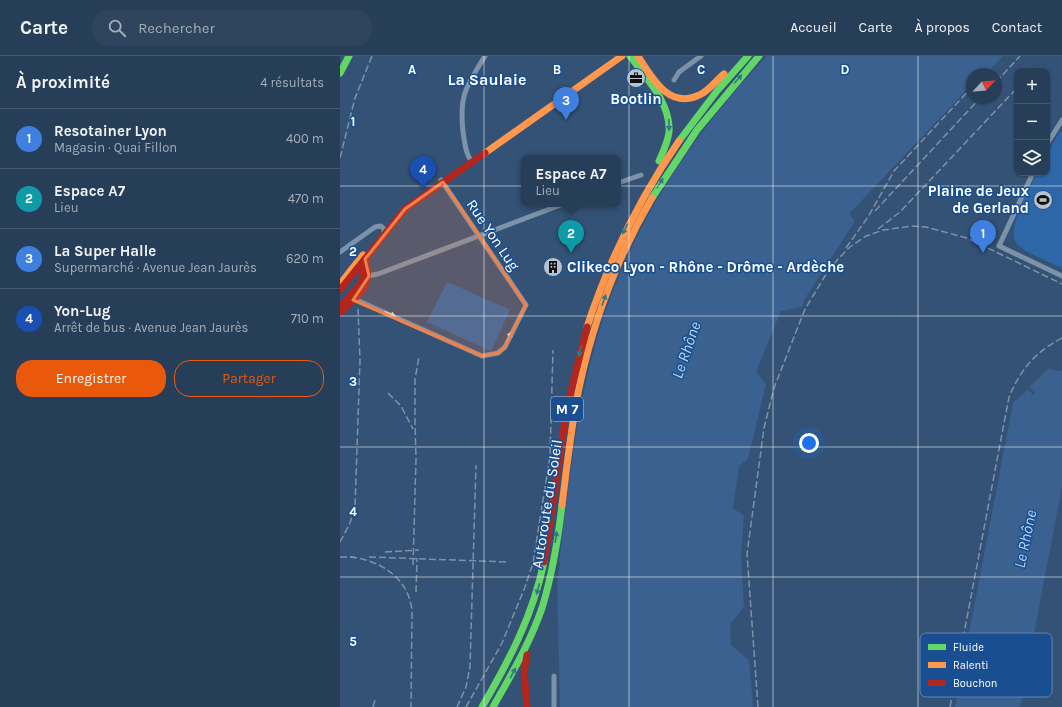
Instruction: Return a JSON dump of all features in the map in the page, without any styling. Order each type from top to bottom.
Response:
[{"type":"main road","points":[[340,73],[342,62],[349,56]]},
{"type":"main road","points":[[340,290],[362,263],[381,234],[405,209],[442,181],[622,56]]},
{"type":"main road","points":[[630,56],[664,105],[669,122],[667,143],[637,206]]},
{"type":"main road","points":[[638,56],[662,89],[671,96],[683,99],[691,98],[703,93],[744,56]]},
{"type":"main road","name":"Autoroute du Soleil","points":[[482,707],[521,636],[537,591],[545,556],[566,412],[580,350],[601,285],[637,206],[663,162],[689,124],[748,56]]},
{"type":"main road","name":"Autoroute du Soleil","points":[[493,707],[522,656],[540,612],[553,559],[579,388],[594,329],[611,281],[632,234],[670,167],[709,113],[760,56]]},
{"type":"main road","points":[[340,285],[362,263],[381,234]]},
{"type":"main road","points":[[362,263],[364,272],[367,276]]},
{"type":"main road","points":[[340,308],[367,276]]},
{"type":"main road","points":[[340,313],[363,287],[367,276]]},
{"type":"main road","points":[[527,707],[524,666],[540,612]]},
{"type":"main road","points":[[478,707],[494,687]]},
{"type":"street","points":[[471,161],[465,144],[461,110],[463,98],[469,83],[485,56]]},
{"type":"street","points":[[674,80],[679,72],[701,56]]},
{"type":"street","points":[[1050,140],[1062,120]]},
{"type":"street","points":[[621,182],[641,175]]},
{"type":"street","points":[[1033,176],[999,246],[1062,276]]},
{"type":"street","name":"Rue Yon Lug","points":[[353,300],[377,308],[482,356],[498,354],[505,347],[526,304],[442,181]]},
{"type":"street","points":[[367,276],[380,274],[555,207]]},
{"type":"street","points":[[340,252],[375,227],[380,226],[381,234]]},
{"type":"street","points":[[353,300],[352,297],[359,286]]},
{"type":"street","points":[[554,676],[554,707]]},
{"type":"highlighted area","points":[[443,182],[526,305],[505,347],[498,353],[482,356],[353,300],[369,276],[365,259],[405,209]]},
{"type":"shaded area","name":"Plaine de Jeux de Gerland","points":[[1060,131],[1062,132],[1062,268],[1027,252],[1018,245],[1014,239],[1016,220],[1036,176],[1050,176],[1050,149]]},
{"type":"shaded area","points":[[447,282],[510,310],[491,351],[427,322]]},
{"type":"water","name":"Le Rhône","points":[[767,56],[1003,56],[992,68],[966,68],[966,90],[849,214],[855,221],[806,297],[802,307],[781,311],[756,372],[766,384],[748,459],[739,466],[733,508],[744,516],[741,555],[744,607],[730,624],[731,645],[749,660],[753,707],[560,707],[557,582],[559,561],[576,433],[584,391],[596,342],[611,296],[630,252],[651,210],[703,131]]},
{"type":"water","name":"Le Rhône","points":[[1048,369],[1062,371],[1062,487],[1034,633],[969,633],[1013,403],[1028,389],[1033,395],[1035,393],[1029,387]]},
{"type":"water","points":[[957,697],[1022,697],[1020,707],[955,707]]},
{"type":"railway","points":[[340,158],[355,98],[372,56]]},
{"type":"railway","points":[[1002,76],[1020,56]]},
{"type":"railway","points":[[878,229],[900,212],[1014,91]]},
{"type":"railway","points":[[846,248],[868,217],[894,171],[966,93]]},
{"type":"railway","points":[[875,211],[974,104]]},
{"type":"railway","points":[[758,707],[747,554],[764,428],[774,388],[805,309],[825,276],[838,259],[850,247],[866,236],[883,230],[912,226],[926,227],[967,238],[1062,284]]},
{"type":"railway","points":[[340,542],[350,523],[355,507],[360,360],[358,309]]},
{"type":"railway","points":[[964,633],[1009,397],[1019,378],[1030,362],[1044,349],[1062,338]]},
{"type":"railway","points":[[466,707],[502,643],[525,587],[533,563],[550,456],[553,350]]},
{"type":"railway","points":[[413,565],[416,459],[415,380],[419,356]]},
{"type":"railway","points":[[388,393],[401,406],[413,429]]},
{"type":"railway","points":[[457,707],[466,687],[470,667],[476,465]]},
{"type":"railway","points":[[385,552],[419,550]]},
{"type":"railway","points":[[340,557],[355,557]]},
{"type":"railway","points":[[350,557],[372,562],[391,573],[399,580],[410,599],[412,611],[411,707]]},
{"type":"railway","points":[[369,557],[509,562]]},
{"type":"railway","points":[[416,592],[417,558]]},
{"type":"railway","points":[[950,707],[952,697]]},
{"type":"railway","points":[[373,707],[375,700]]},
{"type":"traffic: fast","points":[[340,73],[349,56]]},
{"type":"traffic: fast","points":[[630,56],[656,91],[662,101],[669,121],[669,132],[659,161]]},
{"type":"traffic: fast","points":[[679,141],[717,91],[748,56]]},
{"type":"traffic: fast","points":[[652,198],[697,130],[759,56]]},
{"type":"traffic: fast","points":[[493,707],[526,646],[542,608],[549,583],[559,531],[562,505]]},
{"type":"traffic: fast","points":[[482,707],[511,655],[527,619],[544,562]]},
{"type":"traffic: slow","points":[[485,153],[622,56]]},
{"type":"traffic: slow","points":[[638,56],[650,75],[664,91],[681,99],[692,98],[703,93],[724,74]]},
{"type":"traffic: slow","points":[[587,327],[605,278],[626,231],[651,185],[679,141]]},
{"type":"traffic: slow","points":[[562,505],[576,403],[585,363],[599,314],[628,243],[652,198]]},
{"type":"traffic: slow","points":[[341,283],[363,255]]},
{"type":"traffic: jam","points":[[340,290],[405,209],[485,153]]},
{"type":"traffic: jam","points":[[340,313],[353,301],[366,283],[367,268],[365,259]]},
{"type":"traffic: jam","points":[[341,306],[361,283],[364,272],[360,267]]},
{"type":"traffic: jam","points":[[544,562],[567,407],[587,327]]},
{"type":"traffic: jam","points":[[527,655],[524,672],[527,707]]},
{"type":"place","name":"Bootlin","points":[[636,78]]},
{"type":"place","name":"La Super Halle","points":[[566,120]]},
{"type":"place","name":"Yon-Lug","points":[[423,189]]},
{"type":"place","name":"Plaine de Jeux de Gerland","points":[[1043,200]]},
{"type":"place","name":"Espace A7","points":[[571,253]]},
{"type":"place","name":"Resotainer Lyon","points":[[983,253]]},
{"type":"place","name":"Clikeco Lyon - Rhône - Drôme - Ardèche","points":[[553,267]]},
{"type":"district","name":"La Saulaie","points":[[487,79]]}]
